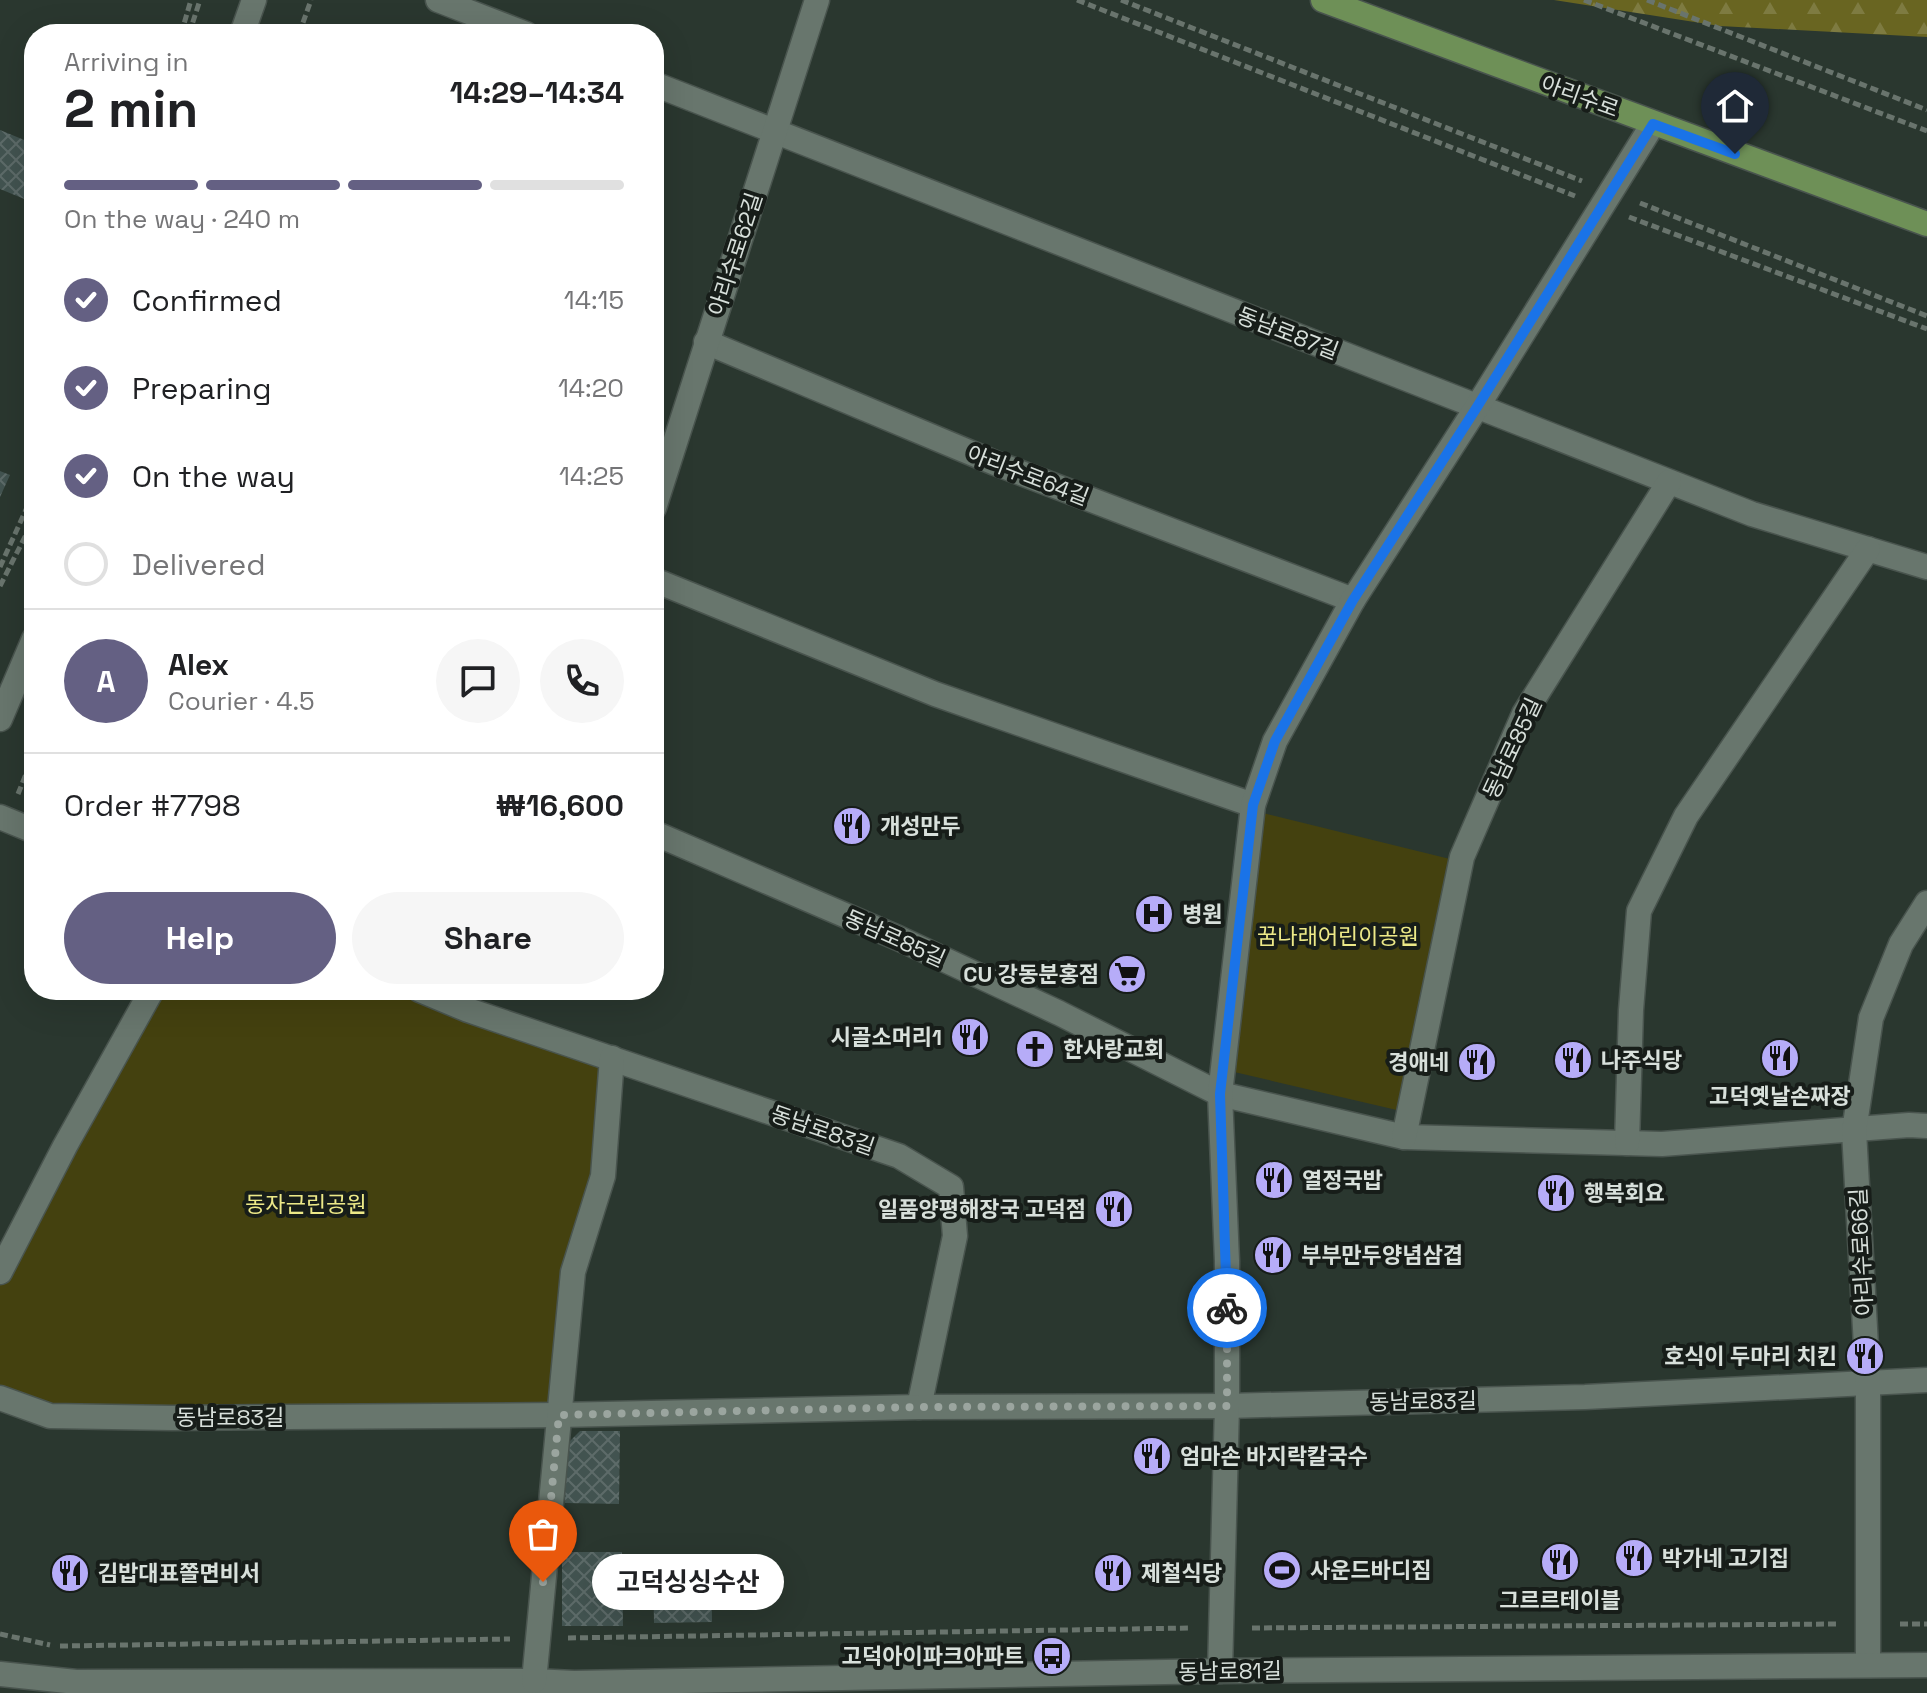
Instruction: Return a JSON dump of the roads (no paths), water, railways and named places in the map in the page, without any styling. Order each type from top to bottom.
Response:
[{"type":"main road","name":"아리수로","points":[[1323,0],[1927,224]]},
{"type":"street","points":[[246,24],[254,0]]},
{"type":"street","points":[[438,0],[500,24]]},
{"type":"street","name":"아리수로62길","points":[[664,476],[817,0]]},
{"type":"street","name":"동남로87길","points":[[664,88],[1752,514],[1927,567]]},
{"type":"street","points":[[1220,1671],[1227,1406],[1227,1261],[1220,1094],[1253,805],[1275,741],[1353,600],[1653,124]]},
{"type":"street","name":"아리수로64길","points":[[706,342],[995,463],[1353,600]]},
{"type":"street","name":"동남로85길","points":[[1404,1137],[1462,857],[1524,714],[1669,482]]},
{"type":"street","points":[[1627,1143],[1631,1010],[1639,911],[1686,816],[1868,549]]},
{"type":"street","points":[[664,584],[935,694],[1253,805]]},
{"type":"street","points":[[0,719],[24,663]]},
{"type":"street","points":[[0,817],[24,827]]},
{"type":"street","name":"동남로85길","points":[[664,837],[898,938],[1059,1013],[1220,1094],[1404,1137],[1662,1144],[1927,1126]]},
{"type":"street","name":"아리수로66길","points":[[1868,1664],[1868,1382],[1854,1131],[1871,1018],[1901,944],[1927,903]]},
{"type":"street","points":[[0,1272],[65,1146],[146,1000]]},
{"type":"street","name":"동남로83길","points":[[472,1000],[612,1058],[899,1156],[951,1187],[955,1236],[919,1407]]},
{"type":"street","points":[[534,1681],[573,1272],[603,1176],[612,1058]]},
{"type":"street","name":"동남로83길","points":[[0,1398],[50,1416],[559,1415],[919,1407],[1227,1406],[1585,1397],[1927,1380]]},
{"type":"street","name":"동남로81길","points":[[0,1674],[76,1682],[574,1683],[1220,1671],[1927,1665]]},
{"type":"place","name":"개성만두","points":[[852,826]]},
{"type":"place","name":"병원","points":[[1154,914]]},
{"type":"place","name":"CU 강동분홍점","points":[[1127,974]]},
{"type":"place","name":"시골소머리1","points":[[970,1037]]},
{"type":"place","name":"한사랑교회","points":[[1035,1049]]},
{"type":"place","name":"고덕옛날손짜장","points":[[1780,1058]]},
{"type":"place","name":"나주식당","points":[[1573,1060]]},
{"type":"place","name":"경애네","points":[[1477,1062]]},
{"type":"place","name":"열정국밥","points":[[1274,1180]]},
{"type":"place","name":"행복회요","points":[[1556,1193]]},
{"type":"place","name":"일품양평해장국 고덕점","points":[[1114,1209]]},
{"type":"place","name":"부부만두양념삼겹","points":[[1273,1255]]},
{"type":"place","name":"호식이 두마리 치킨","points":[[1865,1356]]},
{"type":"place","name":"엄마손 바지락칼국수","points":[[1152,1456]]},
{"type":"place","name":"박가네 고기집","points":[[1634,1558]]},
{"type":"place","name":"그르르테이블","points":[[1560,1562]]},
{"type":"place","name":"사운드바디짐","points":[[1282,1570]]},
{"type":"place","name":"김밥대표쫄면비서","points":[[70,1573]]},
{"type":"place","name":"제철식당","points":[[1113,1573]]},
{"type":"place","name":"고덕싱싱수산","points":[[543,1582]]},
{"type":"place","name":"고덕아이파크아파트","points":[[1052,1656]]},
{"type":"park label","name":"꿈나래어린이공원","points":[[1338,936]]},
{"type":"park label","name":"동자근린공원","points":[[306,1204]]}]
